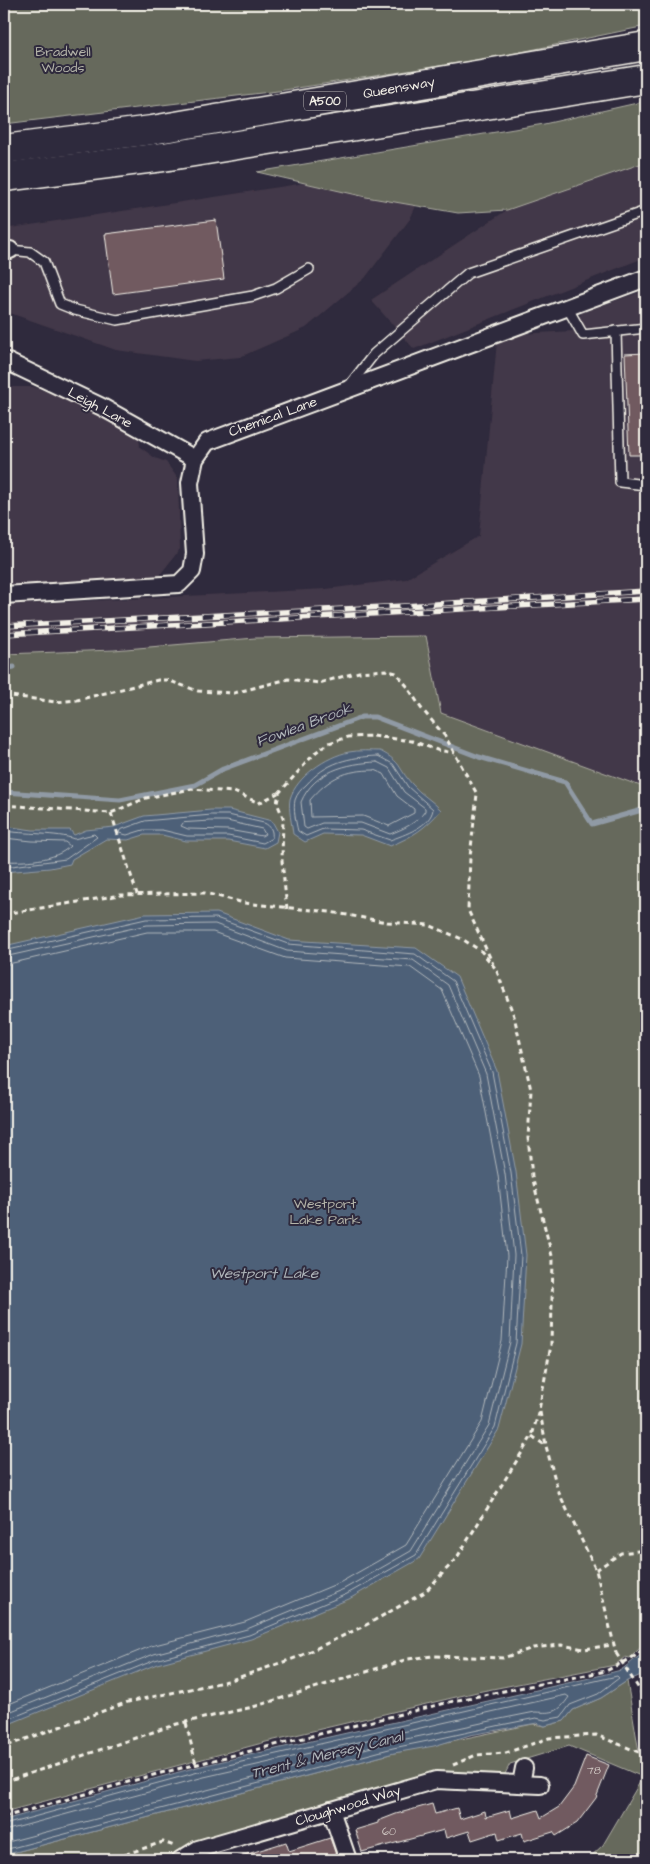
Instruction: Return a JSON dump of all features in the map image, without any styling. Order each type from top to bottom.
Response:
[{"type":"highway","name":"Queensway","points":[[4,148],[152,130],[646,46]]},
{"type":"highway","name":"A500","points":[[4,177],[163,157],[646,79]]},
{"type":"street","name":"Chemical Lane","points":[[4,595],[179,584],[192,571],[195,554],[190,484],[195,459],[207,442],[646,278]]},
{"type":"street","name":"Leigh Lane","points":[[4,360],[102,407],[195,459]]},
{"type":"street","name":"Cloughwood Way","points":[[186,1856],[331,1810],[436,1780],[522,1776],[540,1785]]},
{"type":"street","points":[[331,1810],[348,1860]]},
{"type":"lane","points":[[346,390],[374,354],[468,273],[646,211]]},
{"type":"lane","points":[[7,251],[30,252],[44,262],[60,304],[75,310],[116,320],[253,296],[276,288],[309,269]]},
{"type":"lane","points":[[567,308],[583,335],[646,328]]},
{"type":"lane","points":[[616,331],[620,482],[646,485]]},
{"type":"path","points":[[4,695],[56,702],[77,700],[158,680],[167,680],[198,691],[234,693],[288,679],[318,683],[358,672],[386,670],[396,674],[402,680],[421,708],[446,736],[477,794],[470,857],[468,910],[496,969],[514,1016],[531,1090],[528,1138],[532,1176],[553,1260],[551,1345],[539,1410],[532,1436],[456,1559],[425,1592],[366,1626],[298,1657],[228,1682],[128,1702],[4,1747]]},
{"type":"path","points":[[4,805],[111,812],[146,798],[191,790],[234,792],[260,803],[279,792],[316,752],[329,743],[348,737],[372,736],[412,741],[437,750],[456,752]]},
{"type":"path","points":[[279,792],[278,803],[283,817],[284,842],[282,861],[287,909]]},
{"type":"path","points":[[111,812],[137,894]]},
{"type":"path","points":[[4,914],[121,895],[205,893],[244,903],[330,912],[387,922],[429,925],[462,939],[480,951],[496,969]]},
{"type":"path","points":[[539,1410],[558,1491],[596,1570],[613,1645],[616,1653],[641,1692],[646,1720]]},
{"type":"path","points":[[532,1436],[546,1446]]},
{"type":"path","points":[[596,1570],[621,1553],[646,1550]]},
{"type":"path","points":[[4,1782],[186,1722],[253,1707],[408,1659],[433,1656],[503,1658],[533,1648],[560,1645],[584,1649],[613,1645]]},
{"type":"path","points":[[4,1817],[196,1764],[458,1700],[606,1671],[620,1666],[646,1646]]},
{"type":"path","points":[[186,1722],[196,1764]]},
{"type":"path","points":[[436,1780],[453,1765],[476,1755],[506,1752],[549,1738],[596,1735],[646,1755]]},
{"type":"path","points":[[108,1860],[163,1842],[186,1856]]},
{"type":"shaded area","points":[[646,162],[646,257],[414,349],[371,300],[507,210]]},
{"type":"shaded area","points":[[417,166],[421,195],[410,219],[365,278],[306,328],[240,357],[195,361],[116,350],[4,311],[4,264],[12,262],[4,229]]},
{"type":"shaded area","points":[[646,290],[646,788],[441,713],[425,636],[4,654],[4,605],[326,589],[406,579],[479,536],[497,341],[520,334],[574,331],[581,313]]},
{"type":"shaded area","points":[[4,387],[33,387],[80,403],[139,437],[140,447],[155,458],[166,462],[178,479],[180,549],[159,576],[4,587]]},
{"type":"green space","name":"Bradwell Woods","points":[[4,4],[646,4],[646,26],[497,57],[278,91],[4,124]]},
{"type":"green space","points":[[646,101],[646,162],[507,210],[458,213],[366,197],[257,172],[544,124]]},
{"type":"green space","name":"Westport Lake Park","points":[[426,636],[441,713],[646,788],[646,1642],[630,1658],[625,1657],[615,1665],[477,1692],[266,1742],[4,1812],[4,654],[114,650],[255,638]]},
{"type":"green space","points":[[627,1681],[643,1776],[646,1860],[587,1860],[603,1845],[643,1777],[569,1746],[510,1764],[503,1778],[440,1776],[189,1846],[171,1860],[4,1860],[4,1855],[394,1753],[533,1724],[545,1726],[564,1721],[573,1710],[601,1698]]},
{"type":"water","points":[[357,751],[380,751],[393,759],[415,788],[441,810],[430,822],[412,835],[390,846],[361,835],[323,834],[305,842],[293,834],[290,799],[293,791],[306,776],[322,763],[340,754]]},
{"type":"water","points":[[229,810],[272,821],[278,832],[276,842],[265,848],[228,841],[186,841],[162,835],[144,835],[128,840],[106,839],[72,859],[70,864],[50,868],[4,872],[4,826],[33,830],[70,830],[74,835],[86,830],[114,827],[144,816]]},
{"type":"water","name":"Westport Lake","points":[[217,913],[289,940],[416,948],[457,977],[497,1071],[516,1172],[526,1255],[521,1344],[499,1429],[419,1559],[349,1599],[251,1639],[157,1664],[4,1726],[4,946],[145,914]]},
{"type":"water","name":"Trent & Mersey Canal","points":[[646,1651],[646,1673],[627,1681],[601,1698],[573,1710],[564,1721],[545,1726],[537,1723],[470,1735],[434,1746],[394,1753],[4,1855],[4,1820],[201,1766],[621,1670]]},
{"type":"building","points":[[216,220],[224,279],[113,294],[105,234]]},
{"type":"building","points":[[646,353],[646,455],[629,455],[625,354]]},
{"type":"building","points":[[586,1756],[609,1765],[596,1798],[577,1823],[556,1836],[553,1832],[524,1841],[522,1833],[499,1840],[497,1832],[472,1840],[469,1831],[446,1838],[444,1830],[362,1852],[355,1830],[378,1823],[378,1821],[396,1814],[432,1804],[435,1814],[457,1808],[460,1819],[485,1811],[486,1817],[510,1810],[512,1818],[538,1810],[541,1818],[559,1807],[574,1787]]},
{"type":"building","points":[[330,1838],[338,1860],[239,1860],[238,1857],[286,1842],[289,1851]]},
{"type":"waterway","points":[[4,669],[14,667]]},
{"type":"waterway","name":"Fowlea Brook","points":[[4,792],[120,800],[195,785],[223,769],[362,717],[375,717],[479,757],[565,782],[592,824],[642,810],[646,811]]},
{"type":"railway","points":[[4,626],[404,606],[646,591]]},
{"type":"railway","points":[[4,634],[646,599]]}]
